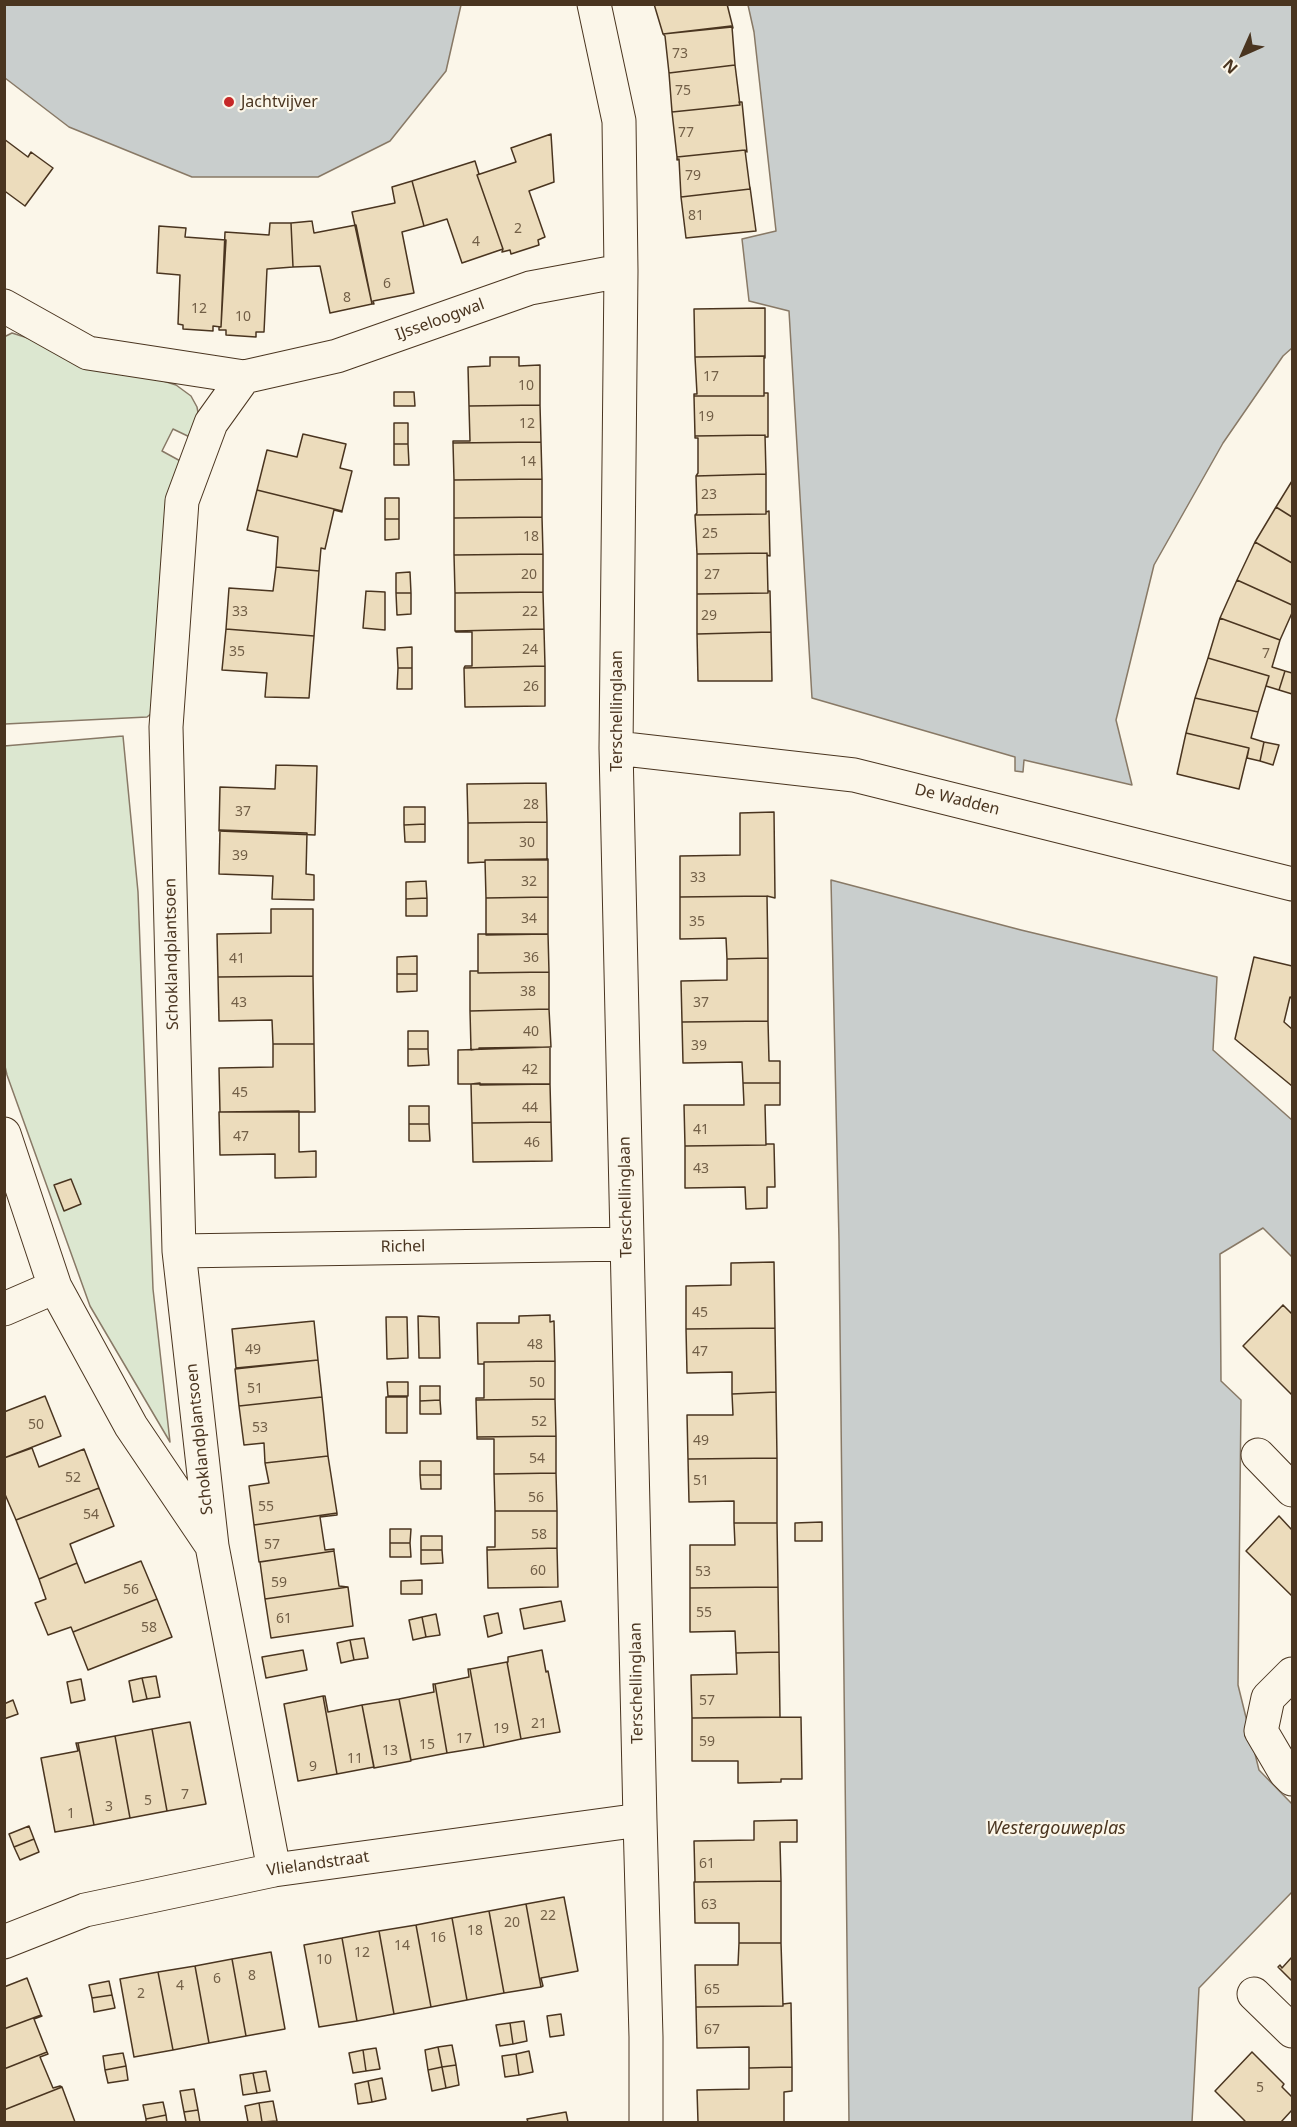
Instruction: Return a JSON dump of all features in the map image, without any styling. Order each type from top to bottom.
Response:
[{"type":"street","points":[[594,4],[619,121],[621,272]]},
{"type":"street","name":"IJsseloogwal","points":[[4,306],[88,353],[244,377],[337,356],[530,288],[621,272]]},
{"type":"street","name":"Terschellinglaan","points":[[621,272],[616,748],[646,2037],[646,2122]]},
{"type":"street","name":"Schoklandplantsoen","points":[[244,377],[211,423],[182,501],[166,727],[179,1251],[212,1546],[274,1870]]},
{"type":"street","name":"De Wadden","points":[[616,748],[854,775],[1293,884]]},
{"type":"street","name":"Schoklandplantsoen","points":[[4,1134],[55,1287],[131,1426],[212,1546]]},
{"type":"street","name":"Richel","points":[[179,1251],[627,1244]]},
{"type":"street","points":[[4,1309],[55,1287]]},
{"type":"street","points":[[1258,1455],[1293,1490]]},
{"type":"street","points":[[1293,1674],[1268,1698],[1261,1731],[1285,1772],[1293,1779]]},
{"type":"street","name":"Vlielandstraat","points":[[4,1942],[85,1910],[274,1870],[640,1820]]},
{"type":"street","points":[[1254,1994],[1293,2031]]},
{"type":"green space","points":[[12,333],[176,385],[191,396],[197,407],[200,423],[196,440],[173,429],[162,451],[184,463],[152,713],[147,717],[5,724],[4,337]]},
{"type":"green space","points":[[123,736],[138,892],[153,1289],[170,1442],[90,1306],[4,1062],[4,746]]},
{"type":"water","name":"Jachtvijver","points":[[4,5],[461,5],[446,71],[390,141],[318,177],[192,177],[69,127],[5,78]]},
{"type":"water","points":[[748,5],[1292,5],[1292,348],[1283,356],[1223,443],[1154,565],[1116,720],[1132,785],[1024,760],[1023,772],[1015,771],[1015,757],[812,698],[789,311],[749,301],[742,239],[776,231],[754,32]]},
{"type":"water","name":"Westergouweplas","points":[[831,880],[1021,930],[1217,977],[1213,1050],[1292,1120],[1292,1257],[1263,1228],[1220,1254],[1221,1381],[1241,1400],[1238,1685],[1259,1770],[1292,1804],[1292,1892],[1199,1988],[1192,2122],[849,2122],[839,1241]]},
{"type":"building","points":[[654,4],[727,4],[733,28],[731,26],[663,34]]},
{"type":"building","points":[[732,27],[735,65],[669,73],[663,34]]},
{"type":"building","points":[[735,65],[740,105],[672,112],[669,73]]},
{"type":"building","points":[[739,102],[742,102],[747,152],[745,150],[677,157],[672,112],[740,105]]},
{"type":"building","points":[[551,134],[554,182],[529,191],[545,237],[538,240],[539,245],[511,254],[510,250],[502,252],[503,249],[477,175],[516,162],[511,148]]},
{"type":"building","points":[[4,139],[28,157],[31,152],[53,168],[25,206],[6,192],[4,194]]},
{"type":"building","points":[[745,150],[750,189],[681,197],[677,157]]},
{"type":"building","points":[[475,161],[479,174],[477,175],[503,249],[462,263],[447,219],[424,226],[412,181]]},
{"type":"building","points":[[412,181],[424,226],[402,232],[414,293],[373,301],[374,304],[372,304],[352,212],[395,203],[392,187]]},
{"type":"building","points":[[750,187],[756,231],[686,238],[681,197],[750,189]]},
{"type":"building","points":[[312,221],[314,233],[356,225],[372,304],[330,313],[320,266],[293,267],[291,223]]},
{"type":"building","points":[[270,223],[291,223],[293,267],[267,269],[264,332],[256,332],[256,337],[226,335],[226,330],[219,330],[221,327],[225,232],[269,235]]},
{"type":"building","points":[[159,226],[186,228],[185,237],[226,240],[221,327],[213,326],[213,331],[183,329],[183,325],[178,324],[180,275],[157,273]]},
{"type":"building","points":[[765,308],[765,358],[764,356],[695,357],[694,309]]},
{"type":"building","points":[[764,356],[764,396],[694,396],[697,394],[695,357]]},
{"type":"building","points":[[490,357],[519,357],[519,366],[540,365],[540,405],[469,406],[468,367],[490,366]]},
{"type":"building","points":[[394,392],[414,392],[415,406],[394,406]]},
{"type":"building","points":[[764,393],[768,393],[768,437],[765,435],[695,436],[694,396],[764,396]]},
{"type":"building","points":[[540,405],[541,442],[453,443],[453,441],[470,441],[469,406]]},
{"type":"building","points":[[394,423],[408,423],[408,444],[394,444]]},
{"type":"building","points":[[303,434],[346,444],[340,468],[352,471],[342,511],[257,490],[267,450],[297,457]]},
{"type":"building","points":[[765,435],[766,474],[696,476],[698,473],[698,438],[695,436]]},
{"type":"building","points":[[541,442],[542,479],[454,480],[453,443]]},
{"type":"building","points":[[394,444],[408,444],[409,465],[394,465]]},
{"type":"building","points":[[766,474],[766,514],[695,515],[697,513],[696,476]]},
{"type":"building","points":[[542,479],[542,517],[454,518],[454,480]]},
{"type":"building","points":[[1292,481],[1292,517],[1276,507]]},
{"type":"building","points":[[257,490],[342,511],[334,510],[325,549],[321,548],[319,571],[276,567],[278,537],[247,530]]},
{"type":"building","points":[[385,498],[399,498],[399,519],[385,519]]},
{"type":"building","points":[[1276,507],[1292,517],[1292,563],[1255,542]]},
{"type":"building","points":[[769,511],[770,556],[767,553],[697,554],[695,515],[766,514]]},
{"type":"building","points":[[542,517],[543,554],[454,555],[454,518]]},
{"type":"building","points":[[385,519],[399,519],[399,539],[385,540]]},
{"type":"building","points":[[1255,542],[1292,563],[1292,605],[1237,580]]},
{"type":"building","points":[[767,553],[768,593],[697,594],[697,554]]},
{"type":"building","points":[[543,554],[543,592],[455,593],[454,555]]},
{"type":"building","points":[[276,567],[319,571],[314,636],[226,629],[229,588],[273,591]]},
{"type":"building","points":[[410,572],[411,593],[396,593],[396,573]]},
{"type":"building","points":[[1237,580],[1292,605],[1292,613],[1280,640],[1220,618]]},
{"type":"building","points":[[366,591],[385,592],[385,630],[363,628]]},
{"type":"building","points":[[770,591],[771,632],[697,634],[697,594],[768,593]]},
{"type":"building","points":[[543,592],[544,629],[455,631],[455,593]]},
{"type":"building","points":[[396,593],[411,593],[411,614],[397,615]]},
{"type":"building","points":[[1220,618],[1280,640],[1272,667],[1285,671],[1279,690],[1266,686],[1269,676],[1208,658]]},
{"type":"building","points":[[226,629],[314,636],[309,698],[265,697],[267,673],[222,670]]},
{"type":"building","points":[[544,629],[545,666],[464,668],[472,666],[472,632],[455,631]]},
{"type":"building","points":[[771,632],[772,681],[698,681],[697,634]]},
{"type":"building","points":[[412,647],[412,668],[398,668],[397,648]]},
{"type":"building","points":[[1208,658],[1269,676],[1258,712],[1195,698]]},
{"type":"building","points":[[545,666],[545,706],[465,707],[464,668]]},
{"type":"building","points":[[398,668],[412,668],[412,689],[397,689]]},
{"type":"building","points":[[1285,671],[1292,673],[1292,694],[1279,690]]},
{"type":"building","points":[[1195,698],[1258,712],[1251,738],[1264,742],[1260,761],[1247,758],[1249,748],[1186,733]]},
{"type":"building","points":[[1186,733],[1249,748],[1239,789],[1177,774]]},
{"type":"building","points":[[1264,742],[1279,745],[1273,765],[1260,761]]},
{"type":"building","points":[[276,765],[317,766],[315,835],[219,831],[220,787],[275,789]]},
{"type":"building","points":[[546,783],[547,822],[468,823],[467,784]]},
{"type":"building","points":[[404,807],[425,807],[425,824],[404,825]]},
{"type":"building","points":[[774,812],[775,898],[767,896],[680,897],[680,856],[740,855],[740,813]]},
{"type":"building","points":[[547,822],[547,860],[485,860],[485,862],[468,863],[468,823]]},
{"type":"building","points":[[425,824],[425,842],[405,842],[404,825]]},
{"type":"building","points":[[220,830],[307,833],[306,874],[314,875],[314,900],[272,899],[273,876],[219,874]]},
{"type":"building","points":[[548,859],[548,897],[486,898],[485,860]]},
{"type":"building","points":[[426,881],[427,898],[406,899],[406,882]]},
{"type":"building","points":[[767,896],[768,958],[727,959],[726,938],[680,939],[680,897]]},
{"type":"building","points":[[548,897],[548,934],[486,935],[486,898]]},
{"type":"building","points":[[427,898],[427,916],[406,916],[406,899]]},
{"type":"building","points":[[271,909],[313,909],[313,976],[218,977],[217,934],[271,933]]},
{"type":"building","points":[[478,934],[548,934],[549,972],[478,973]]},
{"type":"building","points":[[417,956],[417,974],[397,974],[397,957]]},
{"type":"building","points":[[1254,957],[1292,966],[1292,998],[1290,997],[1284,1022],[1292,1029],[1292,1086],[1235,1039]]},
{"type":"building","points":[[768,958],[768,1021],[682,1022],[681,981],[727,980],[727,959]]},
{"type":"building","points":[[470,971],[478,971],[478,973],[549,972],[549,1009],[470,1011]]},
{"type":"building","points":[[397,974],[417,974],[417,991],[397,992]]},
{"type":"building","points":[[313,976],[314,1044],[273,1044],[272,1020],[219,1021],[218,977]]},
{"type":"building","points":[[549,1009],[551,1047],[471,1050],[470,1011]]},
{"type":"building","points":[[768,1021],[769,1061],[780,1061],[780,1083],[743,1083],[742,1062],[683,1063],[682,1022]]},
{"type":"building","points":[[408,1031],[428,1031],[428,1049],[408,1049]]},
{"type":"building","points":[[273,1044],[314,1044],[315,1112],[220,1112],[219,1068],[273,1067]]},
{"type":"building","points":[[550,1047],[550,1084],[458,1084],[458,1050]]},
{"type":"building","points":[[408,1049],[428,1049],[429,1065],[408,1066]]},
{"type":"building","points":[[480,1083],[480,1085],[550,1084],[551,1122],[472,1123],[471,1084]]},
{"type":"building","points":[[743,1083],[780,1083],[780,1105],[765,1105],[766,1145],[685,1146],[684,1105],[744,1105]]},
{"type":"building","points":[[409,1106],[429,1106],[429,1124],[409,1124]]},
{"type":"building","points":[[299,1111],[299,1152],[316,1151],[316,1177],[275,1178],[275,1154],[220,1155],[219,1112]]},
{"type":"building","points":[[551,1122],[552,1161],[473,1162],[472,1123]]},
{"type":"building","points":[[409,1124],[429,1124],[430,1141],[409,1141]]},
{"type":"building","points":[[774,1144],[775,1187],[767,1187],[767,1208],[746,1209],[745,1187],[685,1188],[685,1146]]},
{"type":"building","points":[[71,1179],[81,1204],[64,1211],[54,1185]]},
{"type":"building","points":[[774,1262],[775,1328],[686,1329],[686,1286],[731,1285],[731,1263]]},
{"type":"building","points":[[1283,1305],[1292,1314],[1292,1395],[1243,1346]]},
{"type":"building","points":[[550,1315],[550,1322],[554,1321],[555,1361],[478,1364],[477,1323],[519,1323],[519,1316]]},
{"type":"building","points":[[418,1316],[439,1317],[440,1358],[419,1358]]},
{"type":"building","points":[[386,1317],[407,1317],[408,1358],[387,1359]]},
{"type":"building","points":[[314,1321],[318,1360],[236,1368],[232,1329]]},
{"type":"building","points":[[775,1328],[776,1392],[732,1394],[732,1372],[687,1373],[686,1329]]},
{"type":"building","points":[[318,1360],[322,1397],[239,1406],[235,1369]]},
{"type":"building","points":[[555,1361],[555,1399],[476,1400],[476,1398],[484,1398],[484,1362]]},
{"type":"building","points":[[387,1382],[408,1382],[408,1396],[388,1396]]},
{"type":"building","points":[[420,1386],[440,1386],[440,1400],[420,1401]]},
{"type":"building","points":[[776,1392],[777,1458],[688,1459],[687,1415],[733,1415],[732,1394]]},
{"type":"building","points":[[45,1396],[61,1436],[4,1458],[4,1412]]},
{"type":"building","points":[[322,1397],[328,1456],[265,1463],[264,1443],[244,1445],[239,1406]]},
{"type":"building","points":[[386,1397],[407,1397],[407,1433],[386,1433]]},
{"type":"building","points":[[555,1399],[556,1436],[477,1437],[476,1400]]},
{"type":"building","points":[[440,1400],[441,1414],[420,1414],[420,1401]]},
{"type":"building","points":[[556,1436],[556,1473],[494,1474],[494,1439],[477,1439],[477,1437]]},
{"type":"building","points":[[32,1448],[39,1467],[84,1449],[99,1488],[16,1520],[4,1492],[4,1458]]},
{"type":"building","points":[[328,1456],[337,1513],[254,1525],[249,1486],[269,1483],[265,1463]]},
{"type":"building","points":[[777,1458],[777,1523],[734,1523],[734,1501],[689,1502],[688,1459]]},
{"type":"building","points":[[420,1461],[441,1461],[441,1475],[420,1475]]},
{"type":"building","points":[[556,1473],[557,1511],[495,1511],[494,1474]]},
{"type":"building","points":[[420,1475],[441,1475],[441,1489],[421,1489]]},
{"type":"building","points":[[99,1488],[114,1526],[70,1544],[77,1563],[39,1579],[16,1520]]},
{"type":"building","points":[[495,1511],[557,1511],[557,1548],[487,1550],[487,1547],[495,1547]]},
{"type":"building","points":[[337,1513],[337,1515],[320,1517],[325,1550],[334,1549],[334,1551],[259,1562],[254,1525]]},
{"type":"building","points":[[1279,1516],[1292,1530],[1292,1596],[1246,1551]]},
{"type":"building","points":[[822,1522],[822,1541],[795,1541],[795,1523]]},
{"type":"building","points":[[734,1523],[777,1523],[778,1587],[690,1588],[690,1545],[735,1545]]},
{"type":"building","points":[[390,1529],[411,1529],[410,1543],[390,1543]]},
{"type":"building","points":[[421,1536],[442,1536],[442,1550],[421,1550]]},
{"type":"building","points":[[390,1543],[410,1543],[411,1557],[390,1557]]},
{"type":"building","points":[[557,1548],[558,1587],[488,1588],[487,1550]]},
{"type":"building","points":[[421,1550],[442,1550],[443,1563],[421,1564]]},
{"type":"building","points":[[334,1551],[339,1586],[348,1587],[265,1599],[260,1562]]},
{"type":"building","points":[[141,1561],[157,1599],[73,1632],[71,1627],[48,1635],[35,1603],[46,1599],[39,1579],[77,1563],[85,1583]]},
{"type":"building","points":[[422,1580],[422,1594],[401,1594],[401,1581]]},
{"type":"building","points":[[348,1587],[353,1626],[271,1638],[265,1599]]},
{"type":"building","points":[[778,1587],[779,1652],[736,1653],[735,1631],[690,1632],[690,1588]]},
{"type":"building","points":[[157,1599],[172,1637],[88,1670],[73,1632]]},
{"type":"building","points":[[561,1601],[565,1621],[524,1629],[520,1609]]},
{"type":"building","points":[[498,1613],[502,1633],[488,1637],[484,1616]]},
{"type":"building","points":[[436,1614],[440,1635],[426,1637],[422,1617]]},
{"type":"building","points":[[422,1617],[426,1637],[413,1640],[409,1620]]},
{"type":"building","points":[[364,1638],[368,1658],[354,1660],[350,1640]]},
{"type":"building","points":[[350,1640],[354,1660],[341,1663],[337,1643]]},
{"type":"building","points":[[303,1650],[307,1670],[266,1678],[262,1657]]},
{"type":"building","points":[[542,1650],[560,1732],[521,1739],[508,1657]]},
{"type":"building","points":[[779,1652],[780,1717],[692,1718],[691,1675],[737,1674],[736,1653]]},
{"type":"building","points":[[507,1662],[521,1739],[484,1747],[470,1669]]},
{"type":"building","points":[[468,1669],[470,1669],[484,1747],[447,1753],[435,1684],[469,1677]]},
{"type":"building","points":[[156,1676],[160,1697],[147,1699],[142,1678]]},
{"type":"building","points":[[142,1678],[147,1699],[133,1702],[129,1681]]},
{"type":"building","points":[[81,1679],[85,1700],[71,1703],[67,1682]]},
{"type":"building","points":[[433,1684],[435,1684],[447,1753],[411,1760],[399,1699],[434,1692]]},
{"type":"building","points":[[323,1696],[337,1774],[298,1781],[284,1704]]},
{"type":"building","points":[[323,1696],[325,1696],[328,1712],[362,1705],[374,1767],[337,1774]]},
{"type":"building","points":[[399,1699],[411,1761],[374,1768],[362,1705]]},
{"type":"building","points":[[13,1700],[18,1714],[4,1719],[4,1704]]},
{"type":"building","points":[[801,1717],[802,1779],[738,1783],[738,1761],[692,1761],[692,1718]]},
{"type":"building","points":[[190,1722],[206,1804],[167,1811],[152,1729]]},
{"type":"building","points":[[152,1729],[167,1811],[130,1818],[115,1736]]},
{"type":"building","points":[[115,1736],[130,1818],[94,1825],[78,1743]]},
{"type":"building","points":[[76,1743],[78,1743],[94,1825],[55,1832],[41,1758],[78,1751]]},
{"type":"building","points":[[797,1820],[797,1842],[780,1842],[781,1881],[695,1882],[694,1841],[754,1840],[754,1821]]},
{"type":"building","points":[[29,1826],[34,1839],[14,1847],[9,1834]]},
{"type":"building","points":[[34,1839],[39,1852],[20,1860],[14,1847]]},
{"type":"building","points":[[781,1881],[781,1943],[739,1943],[739,1923],[695,1923],[694,1882]]},
{"type":"building","points":[[564,1897],[578,1971],[541,1978],[543,1986],[541,1987],[526,1904]]},
{"type":"building","points":[[526,1904],[541,1987],[504,1993],[489,1911]]},
{"type":"building","points":[[489,1911],[504,1993],[467,2000],[452,1918]]},
{"type":"building","points":[[452,1918],[467,2000],[431,2007],[416,1925]]},
{"type":"building","points":[[416,1925],[431,2007],[394,2014],[379,1931]]},
{"type":"building","points":[[379,1931],[394,2014],[357,2021],[342,1938]]},
{"type":"building","points":[[342,1938],[357,2021],[319,2027],[304,1945]]},
{"type":"building","points":[[739,1943],[781,1943],[783,2006],[696,2007],[695,1965],[738,1965]]},
{"type":"building","points":[[271,1952],[285,2029],[246,2036],[232,1959]]},
{"type":"building","points":[[1292,1957],[1292,1981],[1278,1967],[1280,1965],[1282,1968]]},
{"type":"building","points":[[232,1959],[246,2036],[209,2043],[195,1966]]},
{"type":"building","points":[[195,1966],[209,2043],[173,2050],[158,1972]]},
{"type":"building","points":[[158,1972],[173,2050],[134,2057],[120,1979]]},
{"type":"building","points":[[27,1978],[41,2015],[4,2029],[4,1987]]},
{"type":"building","points":[[109,1981],[112,1995],[92,1998],[89,1985]]},
{"type":"building","points":[[112,1995],[115,2008],[94,2012],[92,1998]]},
{"type":"building","points":[[791,2003],[792,2067],[749,2068],[749,2047],[697,2048],[696,2007],[783,2006],[783,2004]]},
{"type":"building","points":[[561,2014],[564,2035],[550,2037],[547,2016]]},
{"type":"building","points":[[41,2015],[34,2019],[47,2052],[4,2069],[4,2029]]},
{"type":"building","points":[[524,2021],[527,2041],[513,2044],[510,2023]]},
{"type":"building","points":[[510,2023],[513,2044],[500,2046],[496,2025]]},
{"type":"building","points":[[452,2045],[456,2065],[442,2067],[438,2047]]},
{"type":"building","points":[[438,2047],[442,2067],[428,2070],[425,2050]]},
{"type":"building","points":[[376,2048],[380,2069],[366,2071],[363,2050]]},
{"type":"building","points":[[363,2050],[366,2071],[353,2073],[349,2053]]},
{"type":"building","points":[[529,2051],[533,2072],[519,2075],[516,2054]]},
{"type":"building","points":[[47,2052],[48,2054],[40,2057],[53,2088],[62,2087],[4,2110],[4,2069]]},
{"type":"building","points":[[1252,2052],[1284,2084],[1282,2087],[1292,2097],[1292,2110],[1281,2122],[1243,2122],[1245,2121],[1215,2091]]},
{"type":"building","points":[[123,2053],[126,2066],[105,2070],[103,2056]]},
{"type":"building","points":[[516,2054],[519,2075],[505,2077],[502,2056]]},
{"type":"building","points":[[456,2065],[459,2085],[446,2088],[442,2067]]},
{"type":"building","points":[[126,2066],[128,2080],[108,2083],[105,2070]]},
{"type":"building","points":[[442,2067],[446,2088],[432,2091],[428,2070]]},
{"type":"building","points":[[792,2067],[792,2091],[784,2092],[784,2122],[698,2122],[697,2090],[749,2089],[749,2068]]},
{"type":"building","points":[[266,2071],[270,2091],[257,2093],[253,2073]]},
{"type":"building","points":[[253,2073],[257,2093],[243,2095],[240,2075]]},
{"type":"building","points":[[382,2078],[386,2099],[372,2102],[368,2081]]},
{"type":"building","points":[[368,2081],[372,2102],[358,2104],[355,2084]]},
{"type":"building","points":[[62,2087],[75,2122],[4,2122],[4,2110]]},
{"type":"building","points":[[194,2089],[198,2110],[184,2112],[180,2091]]},
{"type":"building","points":[[273,2101],[277,2121],[262,2122],[259,2103]]},
{"type":"building","points":[[163,2102],[166,2115],[146,2119],[143,2105]]},
{"type":"building","points":[[259,2103],[262,2122],[248,2122],[245,2106]]},
{"type":"building","points":[[198,2110],[200,2122],[186,2122],[184,2112]]},
{"type":"building","points":[[566,2112],[568,2122],[528,2122],[527,2119]]},
{"type":"building","points":[[166,2115],[167,2122],[146,2122],[146,2119]]},
{"type":"place","name":"Jachtvijver","points":[[229,102]]}]
